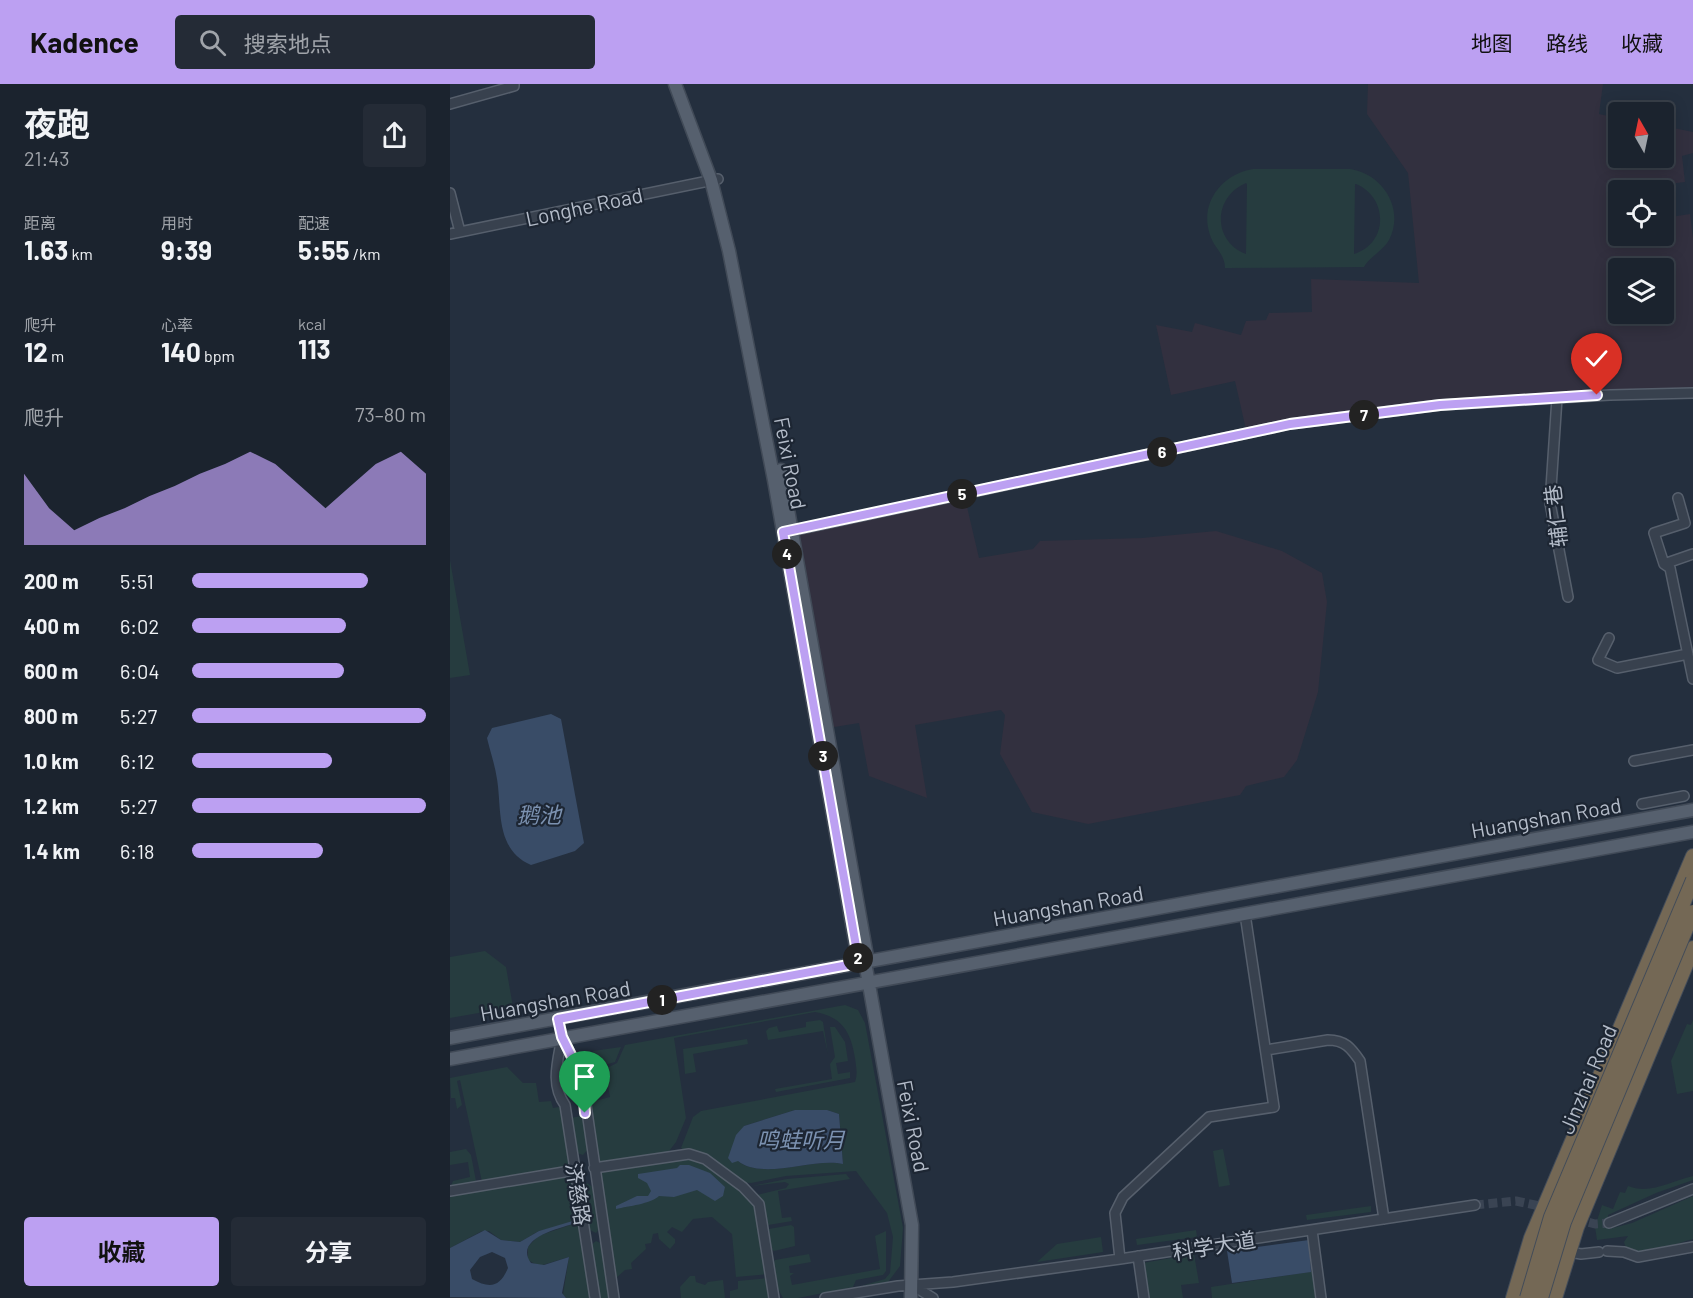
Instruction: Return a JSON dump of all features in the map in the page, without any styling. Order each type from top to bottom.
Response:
[{"type":"highway","points":[[1513,1298],[1531,1238],[1693,856]]},
{"type":"highway","name":"Jinzhai Road","points":[[1527,1298],[1551,1216],[1693,880]]},
{"type":"highway","name":"Jinzhai Road","points":[[1540,1298],[1564,1222],[1693,912]]},
{"type":"highway","points":[[1555,1298],[1568,1253],[1693,948]]},
{"type":"main road","name":"Feixi Road","points":[[675,84],[714,180]]},
{"type":"main road","name":"Feixi Road","points":[[682,84],[732,232],[911,1219],[911,1298]]},
{"type":"main road","name":"Huangshan Road","points":[[450,1038],[1693,810]]},
{"type":"main road","name":"Huangshan Road","points":[[450,1059],[1693,832]]},
{"type":"street","points":[[450,104],[514,85]]},
{"type":"street","name":"Longhe Road","points":[[455,233],[714,180]]},
{"type":"street","points":[[450,193],[455,233]]},
{"type":"street","points":[[788,531],[1290,424],[1440,405],[1693,393]]},
{"type":"street","name":"辅仁巷","points":[[1557,398],[1550,503],[1568,597]]},
{"type":"street","points":[[1678,498],[1685,523],[1654,533],[1664,564],[1670,568],[1693,678]]},
{"type":"street","points":[[1664,564],[1693,554]]},
{"type":"street","points":[[1609,638],[1598,660],[1617,668],[1688,654]]},
{"type":"street","points":[[1634,760],[1693,750]]},
{"type":"street","points":[[1642,804],[1684,796]]},
{"type":"street","points":[[1120,1259],[1115,1213],[1123,1197],[1209,1117],[1274,1107],[1245,914]]},
{"type":"street","points":[[558,1019],[562,1037]]},
{"type":"street","name":"济慈路","points":[[562,1037],[582,1077],[593,1168],[614,1298]]},
{"type":"street","name":"济慈路","points":[[562,1037],[555,1082],[558,1095],[565,1105],[595,1298]]},
{"type":"street","points":[[1266,1050],[1337,1040],[1349,1046],[1355,1053],[1360,1061],[1384,1219]]},
{"type":"street","points":[[576,1170],[585,1180],[593,1168],[675,1156],[699,1155],[753,1195],[759,1204],[774,1298]]},
{"type":"street","points":[[450,1191],[576,1170],[583,1159],[593,1168]]},
{"type":"street","points":[[1609,1223],[1693,1189]]},
{"type":"street","name":"科学大道","points":[[825,1298],[912,1285],[954,1282],[999,1271],[1120,1259],[1475,1205]]},
{"type":"street","points":[[1312,1230],[1321,1298]]},
{"type":"street","points":[[1531,1238],[1568,1253],[1624,1252],[1638,1257],[1693,1247]]},
{"type":"street","points":[[1138,1256],[1144,1298]]},
{"type":"street","points":[[912,1285],[933,1298]]},
{"type":"shaded area","points":[[1368,84],[1603,84],[1599,114],[1608,116],[1608,168],[1674,168],[1674,128],[1693,132],[1693,153],[1682,156],[1685,182],[1608,180],[1608,246],[1674,246],[1674,216],[1690,214],[1693,238],[1693,393],[1440,405],[1247,434],[1235,381],[1171,395],[1156,325],[1192,332],[1195,323],[1241,335],[1246,321],[1266,320],[1269,313],[1312,312],[1311,279],[1419,283],[1408,173],[1367,114]]},
{"type":"shaded area","points":[[964,494],[979,558],[1033,549],[1040,541],[1142,538],[1216,531],[1282,551],[1322,573],[1327,602],[1318,692],[1297,760],[1284,777],[1246,786],[1240,795],[1088,824],[1032,812],[1000,754],[1005,715],[1001,710],[915,725],[927,798],[869,776],[859,723],[828,728],[792,531]]},
{"type":"green space","points":[[1253,169],[1350,169],[1362,172],[1381,185],[1392,205],[1394,217],[1389,240],[1364,267],[1225,268],[1225,263],[1210,235],[1207,223],[1208,212],[1216,192],[1232,177]],"holes":[[[1248,183],[1356,184],[1367,190],[1379,209],[1380,220],[1374,240],[1354,254],[1355,184]],[[1247,184],[1246,254],[1235,248],[1227,239],[1222,230],[1221,219],[1227,198]]]},
{"type":"green space","points":[[450,560],[470,675],[450,678]]},
{"type":"green space","points":[[485,951],[506,967],[513,1007],[450,1018],[450,957]]},
{"type":"green space","points":[[845,1005],[858,1010],[865,1023],[903,1228],[900,1266],[888,1282],[861,1286],[885,1279],[890,1273],[893,1237],[887,1213],[856,1171],[786,1176],[751,1183],[742,1182],[681,1148],[693,1117],[701,1111],[855,1082],[856,1070],[851,1041],[839,1022],[825,1014],[815,1012],[674,1038],[686,1118],[676,1142],[666,1155],[602,1163],[597,1160],[587,1103],[610,1097],[605,1069],[617,1063],[625,1045]],"holes":[[[795,1110],[827,1110],[839,1114],[843,1164],[818,1163],[761,1169],[748,1167],[738,1161],[744,1126]]]},
{"type":"green space","points":[[820,1020],[823,1022],[828,1054],[823,1031],[768,1040],[766,1031],[769,1028],[777,1026],[779,1032],[806,1027],[806,1022]]},
{"type":"green space","points":[[1693,1020],[1693,1091],[1677,1094],[1671,1061],[1687,1024],[1691,1025]]},
{"type":"green space","points":[[830,1027],[835,1027],[845,1042],[848,1061],[836,1063],[838,1074],[850,1072],[850,1078],[776,1092],[775,1089],[832,1079],[830,1064],[835,1057]]},
{"type":"green space","points":[[747,1039],[748,1044],[693,1054],[696,1072],[685,1074],[683,1049]]},
{"type":"green space","points":[[621,1047],[615,1062],[597,1067],[593,1051]]},
{"type":"green space","points":[[507,1067],[523,1083],[536,1083],[539,1102],[551,1101],[553,1108],[559,1107],[563,1112],[570,1163],[565,1169],[482,1182],[460,1080],[457,1081],[462,1105],[457,1109],[455,1098],[451,1098],[450,1078]]},
{"type":"green space","points":[[582,1116],[588,1149],[583,1155],[577,1153],[570,1118]]},
{"type":"green space","points":[[466,1149],[471,1155],[476,1181],[450,1188],[453,1181],[470,1177],[468,1162],[450,1165],[450,1152]]},
{"type":"green space","points":[[1223,1149],[1230,1185],[1219,1187],[1213,1151]]},
{"type":"green space","points":[[687,1157],[700,1159],[750,1196],[757,1208],[768,1274],[736,1277],[732,1234],[712,1217],[693,1219],[682,1232],[672,1227],[667,1232],[675,1239],[670,1249],[659,1239],[658,1233],[653,1234],[651,1243],[645,1244],[646,1249],[631,1263],[632,1269],[625,1270],[616,1278],[617,1298],[599,1175],[604,1171]]},
{"type":"green space","points":[[846,1174],[850,1179],[778,1191],[782,1218],[791,1217],[792,1221],[768,1225],[757,1195],[786,1188],[789,1184],[785,1182],[752,1186],[787,1179]]},
{"type":"green space","points":[[569,1175],[574,1178],[592,1298],[566,1298],[563,1295],[569,1257],[539,1266],[528,1260],[528,1247],[538,1236],[576,1223],[539,1231],[520,1242],[501,1240],[489,1231],[482,1231],[450,1248],[450,1195]]},
{"type":"green space","points":[[1693,1176],[1693,1180],[1656,1193],[1608,1215],[1609,1229],[1632,1223],[1693,1196],[1693,1239],[1641,1252],[1626,1248],[1624,1242],[1628,1236],[1597,1240],[1595,1227],[1602,1205],[1613,1209],[1620,1192],[1625,1193],[1628,1186],[1652,1188]]},
{"type":"green space","points":[[587,1183],[594,1188],[600,1228],[596,1233],[588,1229],[582,1189]]},
{"type":"green space","points":[[1371,1206],[1371,1212],[1307,1220],[1306,1215]]},
{"type":"green space","points":[[791,1225],[794,1227],[795,1246],[774,1251],[770,1248],[769,1229]]},
{"type":"green space","points":[[1196,1230],[1197,1237],[1137,1245],[1136,1239]]},
{"type":"green space","points":[[886,1231],[886,1271],[883,1275],[856,1280],[853,1287],[798,1298],[783,1298],[777,1287],[773,1263],[775,1260],[809,1254],[811,1262],[789,1266],[790,1273],[794,1273],[790,1276],[792,1285],[880,1269],[875,1236]]},
{"type":"green space","points":[[1101,1237],[1103,1252],[1037,1262],[1057,1244]]},
{"type":"green space","points":[[596,1241],[602,1244],[611,1298],[598,1298],[590,1246]]},
{"type":"green space","points":[[1194,1254],[1199,1283],[1181,1285],[1183,1298],[1147,1298],[1143,1263]]},
{"type":"green space","points":[[1322,1270],[1326,1298],[1212,1298],[1211,1287]]},
{"type":"green space","points":[[690,1276],[695,1276],[696,1282],[705,1285],[708,1282],[723,1280],[725,1298],[681,1298],[680,1287]]},
{"type":"green space","points":[[768,1278],[771,1298],[730,1298],[730,1291],[738,1289],[738,1281]]},
{"type":"water","name":"鹅池","points":[[551,714],[561,719],[584,843],[575,851],[531,865],[519,858],[511,849],[502,828],[496,774],[487,738],[492,728]]},
{"type":"water","name":"鸣蛙听月","points":[[795,1110],[827,1110],[839,1114],[843,1164],[818,1163],[761,1169],[748,1167],[738,1161],[732,1163],[728,1158],[736,1135],[744,1126]]},
{"type":"water","points":[[680,1165],[689,1165],[710,1173],[725,1187],[723,1196],[715,1201],[697,1190],[674,1197],[659,1196],[645,1203],[616,1209],[616,1206],[637,1196],[648,1196],[651,1191],[647,1183],[638,1178],[638,1174],[677,1168]]},
{"type":"water","points":[[576,1220],[576,1223],[550,1231],[533,1241],[528,1247],[527,1254],[531,1263],[544,1265],[569,1257],[562,1293],[566,1298],[450,1297],[450,1248],[485,1230],[501,1240],[520,1242],[539,1231]],"holes":[[[492,1252],[505,1258],[508,1268],[498,1282],[489,1285],[472,1279],[470,1270],[480,1257]]]},
{"type":"water","points":[[1309,1240],[1311,1272],[1232,1283],[1227,1251]]},
{"type":"tunnel","points":[[1475,1205],[1516,1201],[1549,1208]]},
{"type":"tunnel","points":[[1576,1219],[1595,1224],[1609,1223]]},
{"type":"route","points":[[585,1113],[582,1077],[562,1037],[558,1019],[859,963],[783,532],[1290,424],[1440,405],[1597,395]]}]
